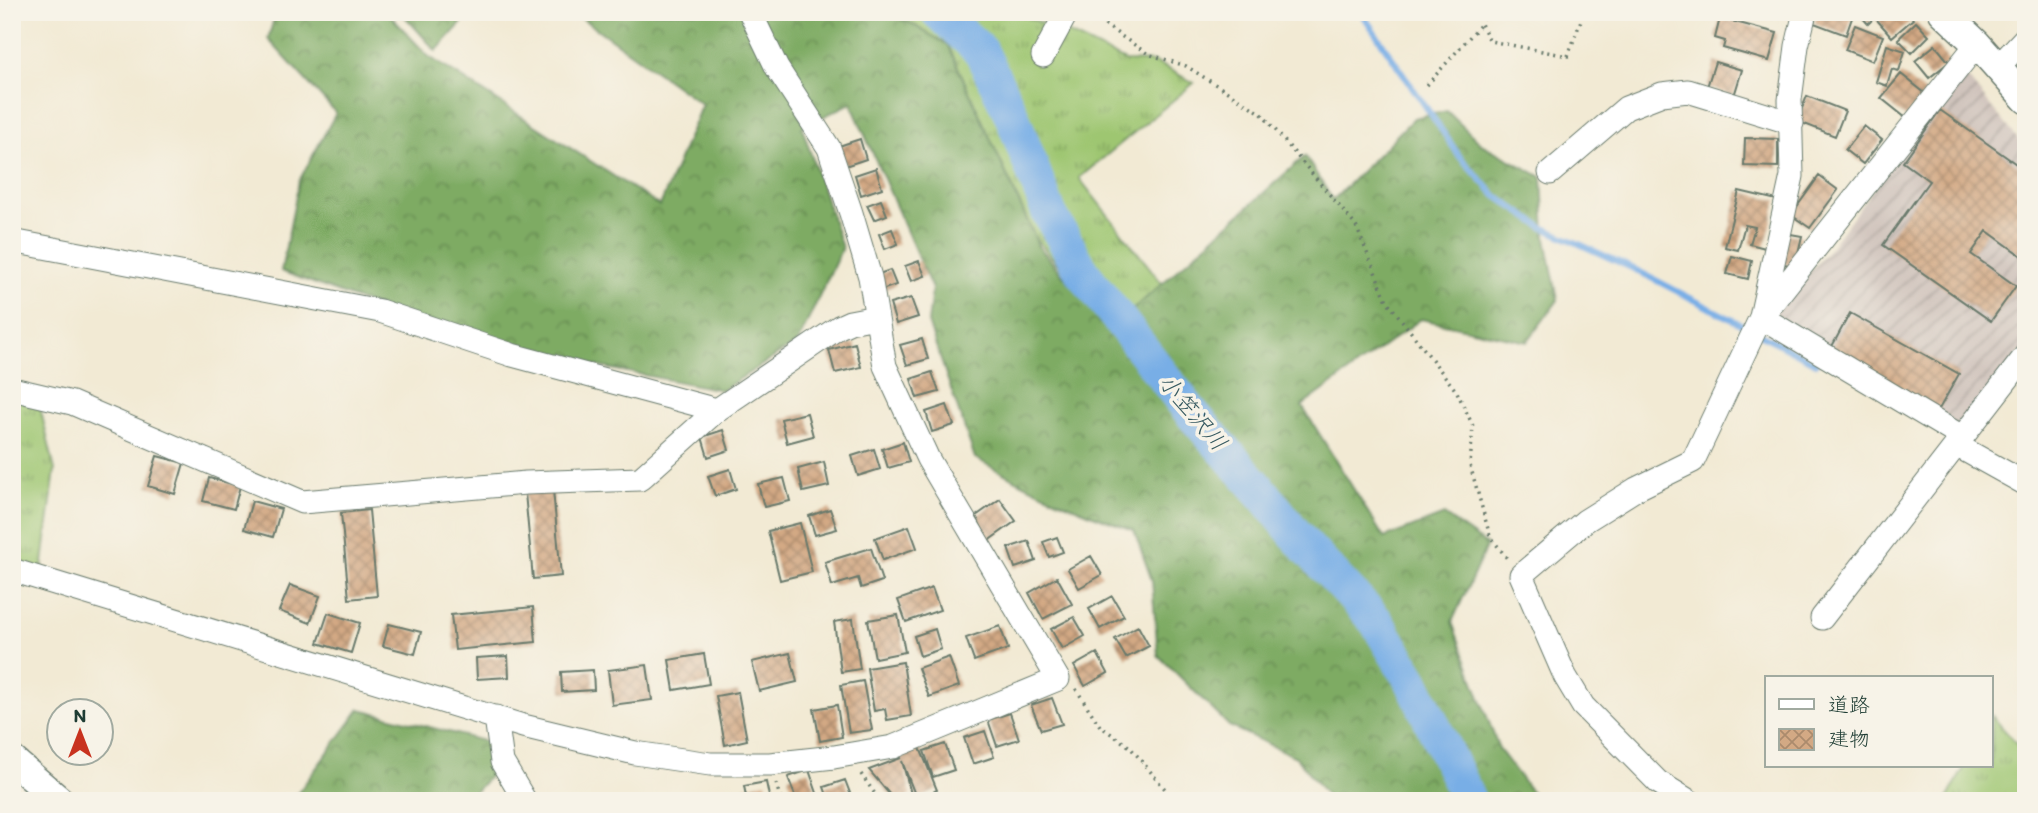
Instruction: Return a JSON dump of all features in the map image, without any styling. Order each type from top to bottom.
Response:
[{"type":"street","points":[[12,570],[496,717],[635,752],[710,764],[771,764],[893,747],[1058,679],[928,459],[885,366],[870,277],[829,148],[777,68],[750,12]]},
{"type":"street","points":[[1043,56],[1067,12]]},
{"type":"street","points":[[1689,801],[1658,782],[1583,706],[1565,676],[1521,575],[1585,521],[1636,488],[1693,461],[1761,317],[1792,176],[1790,100],[1805,12]]},
{"type":"street","points":[[1943,12],[1977,44],[2026,99]]},
{"type":"street","points":[[1998,67],[2026,37]]},
{"type":"street","points":[[1761,317],[1977,44]]},
{"type":"street","points":[[1550,173],[1626,108],[1662,94],[1688,91],[1791,123]]},
{"type":"street","points":[[12,241],[380,311],[512,355],[717,410]]},
{"type":"street","points":[[12,389],[72,403],[302,502],[526,483],[640,479],[717,410],[839,327],[876,317]]},
{"type":"street","points":[[1761,317],[2026,484]]},
{"type":"street","points":[[1822,618],[2026,355]]},
{"type":"street","points":[[496,717],[502,762],[525,801]]},
{"type":"street","points":[[12,760],[60,801]]},
{"type":"path","points":[[1085,12],[1148,54],[1186,66],[1261,113],[1356,226],[1387,301],[1457,392],[1473,426],[1470,465],[1490,536],[1521,575]]},
{"type":"path","points":[[1427,85],[1480,24],[1487,12]]},
{"type":"path","points":[[1480,24],[1490,41],[1568,56],[1584,12]]},
{"type":"path","points":[[1058,679],[1077,689],[1100,726],[1130,747],[1175,801]]},
{"type":"path","points":[[847,755],[880,801]]},
{"type":"shaded area","points":[[1961,70],[2026,149],[2026,345],[1961,430],[1768,320],[1827,252]]},
{"type":"green space","points":[[276,12],[387,12],[428,56],[660,206],[702,104],[573,12],[890,12],[948,45],[1039,247],[1110,330],[1305,156],[1333,200],[1414,118],[1447,111],[1481,144],[1542,177],[1545,234],[1558,300],[1527,342],[1421,319],[1302,406],[1384,538],[1444,515],[1487,545],[1452,622],[1499,749],[1538,801],[1331,801],[1296,757],[1229,726],[1158,655],[1152,581],[1134,530],[1053,498],[975,458],[928,323],[932,289],[851,103],[802,127],[842,248],[798,342],[722,390],[475,343],[281,271],[299,181],[336,113],[268,39]]},
{"type":"green space","points":[[401,12],[472,12],[436,51]]},
{"type":"green space","points":[[892,12],[1014,12],[1125,61],[1155,62],[1194,83],[1079,178],[1261,409],[1498,801],[1035,237],[948,45]]},
{"type":"green space","points":[[12,397],[39,403],[55,470],[41,578],[12,567]]},
{"type":"green space","points":[[360,709],[499,745],[502,762],[467,801],[292,801]]},
{"type":"green space","points":[[1993,717],[2026,755],[2026,801],[1946,801],[1964,768],[1993,768]]},
{"type":"building","points":[[1749,12],[1767,12],[1765,17]]},
{"type":"building","points":[[1818,12],[1854,12],[1846,35],[1814,23]]},
{"type":"building","points":[[1867,12],[1880,12],[1868,24],[1862,17]]},
{"type":"building","points":[[1886,12],[1908,12],[1913,19],[1892,37],[1877,20]]},
{"type":"building","points":[[1720,18],[1777,33],[1769,61],[1723,48],[1725,41],[1715,38]]},
{"type":"building","points":[[1916,22],[1929,36],[1912,53],[1898,39]]},
{"type":"building","points":[[1855,25],[1883,36],[1873,61],[1845,50]]},
{"type":"building","points":[[1887,45],[1905,51],[1899,71],[1892,69],[1887,86],[1876,82]]},
{"type":"building","points":[[1935,45],[1949,62],[1929,78],[1915,61]]},
{"type":"building","points":[[1715,62],[1742,70],[1734,96],[1707,87]]},
{"type":"building","points":[[1901,74],[1926,94],[1906,118],[1881,98]]},
{"type":"building","points":[[1807,96],[1845,111],[1835,136],[1797,121]]},
{"type":"building","points":[[1940,110],[2026,171],[2026,259],[1987,231],[1971,254],[2016,286],[1991,321],[1883,245],[1929,181],[1903,162]]},
{"type":"building","points":[[1864,126],[1882,140],[1863,164],[1845,150]]},
{"type":"building","points":[[1745,138],[1778,139],[1778,167],[1744,166]]},
{"type":"building","points":[[860,139],[866,159],[845,166],[839,146]]},
{"type":"building","points":[[876,168],[882,188],[861,195],[855,175]]},
{"type":"building","points":[[1819,176],[1838,190],[1810,228],[1791,215]]},
{"type":"building","points":[[1739,191],[1777,200],[1765,248],[1750,244],[1755,227],[1745,225],[1738,250],[1725,247]]},
{"type":"building","points":[[881,200],[887,215],[874,220],[867,205]]},
{"type":"building","points":[[892,229],[898,244],[885,249],[879,234]]},
{"type":"building","points":[[1785,233],[1802,236],[1795,266],[1778,263]]},
{"type":"building","points":[[1732,256],[1752,261],[1748,279],[1727,274]]},
{"type":"building","points":[[919,261],[925,276],[911,281],[905,266]]},
{"type":"building","points":[[890,270],[896,285],[882,290],[876,275]]},
{"type":"building","points":[[911,298],[918,317],[896,324],[890,304]]},
{"type":"building","points":[[1850,313],[1959,374],[1938,411],[1830,350]]},
{"type":"building","points":[[922,339],[928,359],[907,365],[900,345]]},
{"type":"building","points":[[855,343],[861,367],[835,373],[829,350]]},
{"type":"building","points":[[932,372],[939,392],[917,398],[911,379]]},
{"type":"building","points":[[947,405],[954,425],[932,432],[926,412]]},
{"type":"building","points":[[807,413],[813,436],[787,443],[781,419]]},
{"type":"building","points":[[723,430],[729,450],[708,457],[702,437]]},
{"type":"building","points":[[903,442],[909,462],[888,468],[882,449]]},
{"type":"building","points":[[874,449],[880,469],[858,476],[852,456]]},
{"type":"building","points":[[157,456],[184,463],[175,494],[148,486]]},
{"type":"building","points":[[824,462],[829,486],[803,492],[798,469]]},
{"type":"building","points":[[730,469],[736,489],[715,496],[708,476]]},
{"type":"building","points":[[209,478],[240,486],[234,509],[203,501]]},
{"type":"building","points":[[784,478],[790,501],[764,507],[758,484]]},
{"type":"building","points":[[553,490],[561,576],[533,579],[525,493]]},
{"type":"building","points":[[1000,499],[1016,521],[988,541],[976,516]]},
{"type":"building","points":[[252,501],[281,509],[273,537],[244,529]]},
{"type":"building","points":[[830,509],[837,529],[815,535],[809,516]]},
{"type":"building","points":[[369,510],[377,596],[349,599],[341,513]]},
{"type":"building","points":[[800,523],[812,572],[780,580],[768,531]]},
{"type":"building","points":[[909,526],[917,548],[883,560],[875,538]]},
{"type":"building","points":[[1057,537],[1063,552],[1049,557],[1043,542]]},
{"type":"building","points":[[1029,541],[1036,561],[1015,568],[1008,548]]},
{"type":"building","points":[[871,548],[882,581],[861,588],[858,578],[832,586],[825,562]]},
{"type":"building","points":[[1091,556],[1102,575],[1079,588],[1068,569]]},
{"type":"building","points":[[1057,577],[1072,604],[1043,619],[1029,593]]},
{"type":"building","points":[[290,585],[320,596],[310,623],[279,611]]},
{"type":"building","points":[[932,588],[940,610],[906,622],[898,600]]},
{"type":"building","points":[[1112,596],[1124,616],[1100,629],[1089,609]]},
{"type":"building","points":[[533,607],[536,642],[455,650],[451,615]]},
{"type":"building","points":[[328,613],[360,623],[351,653],[318,643]]},
{"type":"building","points":[[898,615],[905,652],[875,658],[868,620]]},
{"type":"building","points":[[1074,617],[1085,636],[1062,649],[1051,629]]},
{"type":"building","points":[[853,619],[860,669],[841,672],[834,622]]},
{"type":"building","points":[[389,624],[421,632],[415,654],[383,646]]},
{"type":"building","points":[[1000,626],[1008,649],[974,661],[966,638]]},
{"type":"building","points":[[1138,626],[1149,646],[1126,658],[1115,639]]},
{"type":"building","points":[[935,629],[941,649],[920,656],[914,636]]},
{"type":"building","points":[[790,653],[797,682],[759,691],[752,662]]},
{"type":"building","points":[[1097,653],[1108,673],[1085,686],[1074,666]]},
{"type":"building","points":[[704,654],[709,684],[674,690],[669,660]]},
{"type":"building","points":[[508,656],[509,677],[477,679],[476,658]]},
{"type":"building","points":[[949,657],[959,686],[929,697],[918,668]]},
{"type":"building","points":[[903,662],[911,716],[887,720],[885,709],[874,711],[867,668]]},
{"type":"building","points":[[647,665],[652,700],[612,705],[608,670]]},
{"type":"building","points":[[593,670],[594,690],[562,692],[561,672]]},
{"type":"building","points":[[863,681],[872,730],[849,733],[841,685]]},
{"type":"building","points":[[738,692],[747,740],[725,745],[716,696]]},
{"type":"building","points":[[1052,698],[1062,724],[1041,730],[1031,705]]},
{"type":"building","points":[[837,705],[842,737],[820,741],[814,709]]},
{"type":"building","points":[[1010,713],[1019,739],[997,746],[988,720]]},
{"type":"building","points":[[985,731],[994,757],[973,764],[964,738]]},
{"type":"building","points":[[945,744],[954,770],[933,777],[924,751]]},
{"type":"building","points":[[920,748],[937,790],[917,800],[902,761],[911,794],[903,801],[895,801],[869,770]]},
{"type":"building","points":[[809,770],[818,796],[797,801],[788,777]]},
{"type":"building","points":[[845,780],[853,801],[829,801],[824,787]]},
{"type":"building","points":[[766,782],[770,801],[747,801],[744,786]]},
{"type":"waterway","name":"小笠沢川","points":[[938,12],[981,51],[1012,116],[1049,213],[1083,273],[1194,416],[1300,540],[1376,621],[1412,681],[1469,801]]},
{"type":"waterway","points":[[1361,12],[1460,157],[1496,196],[1542,227],[1636,270],[1816,363]]}]
